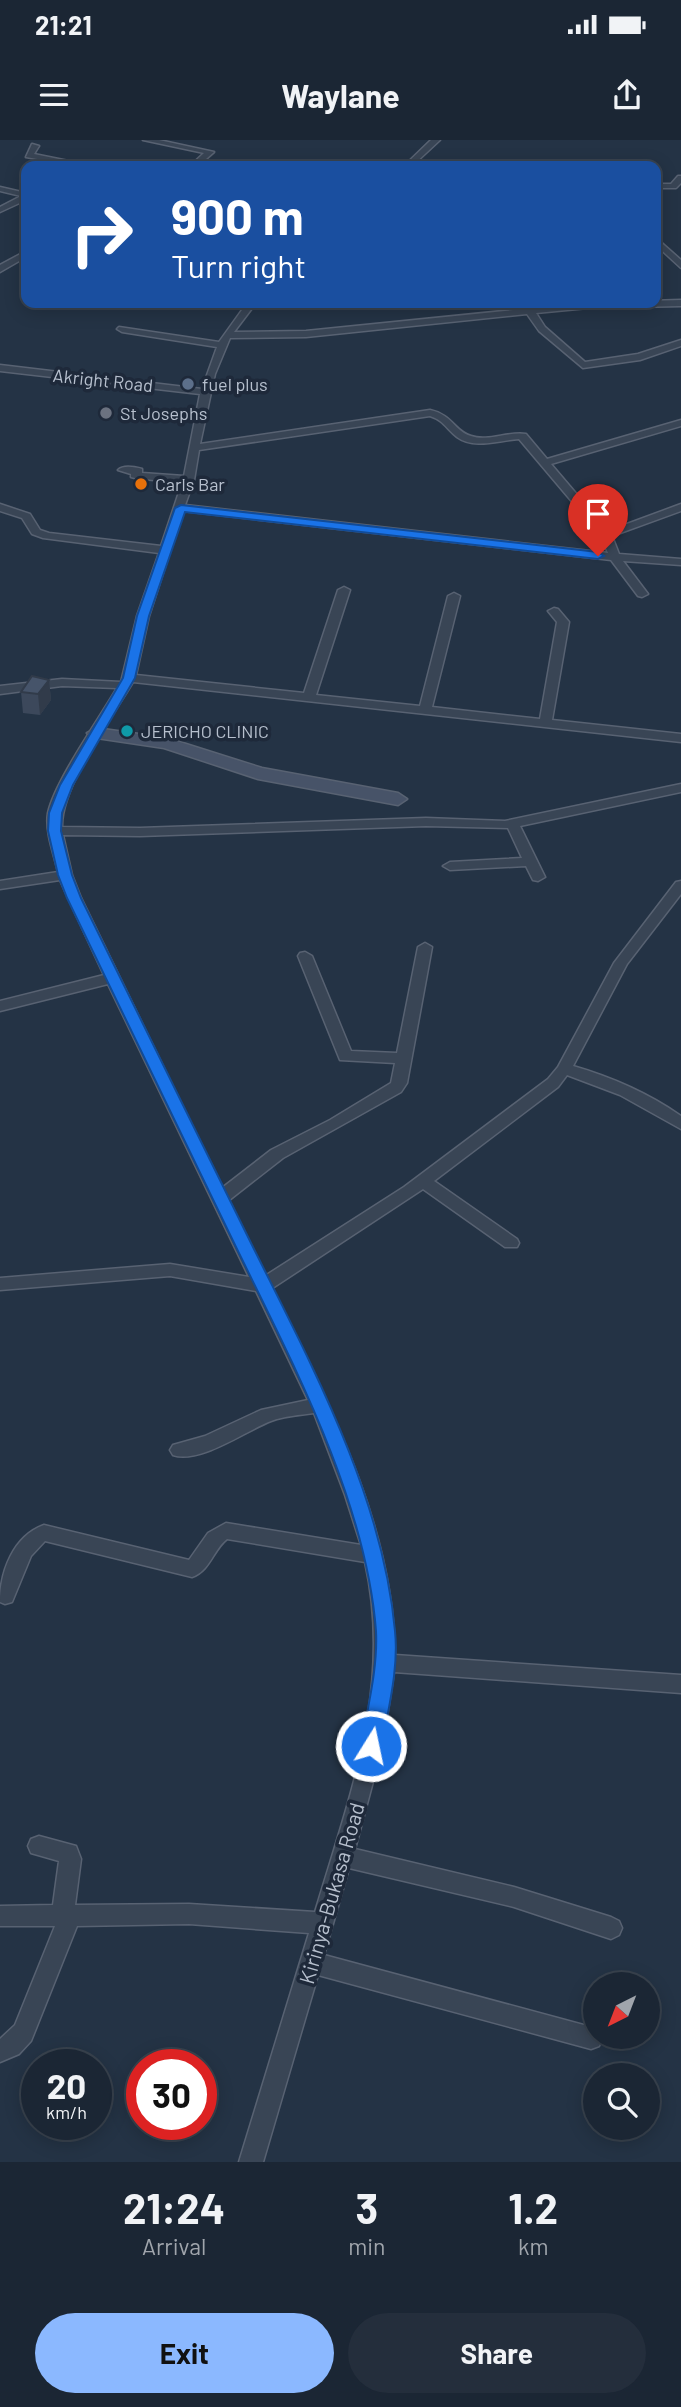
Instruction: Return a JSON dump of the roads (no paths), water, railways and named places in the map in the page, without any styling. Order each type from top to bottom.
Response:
[{"type":"street","points":[[147,140],[211,152],[200,161]]},
{"type":"street","points":[[413,161],[436,140]]},
{"type":"street","points":[[35,146],[29,155],[62,161]]},
{"type":"street","points":[[661,186],[673,186],[681,178]]},
{"type":"street","points":[[0,190],[21,195]]},
{"type":"street","points":[[0,210],[21,199]]},
{"type":"street","points":[[661,245],[680,263]]},
{"type":"street","points":[[0,269],[21,257]]},
{"type":"street","points":[[661,303],[681,303]]},
{"type":"street","name":"Kirinya-Bukasa Road","points":[[247,308],[225,340],[206,392],[189,480],[143,616],[125,683],[60,798],[53,834],[65,875],[113,978],[320,1405],[343,1462],[373,1555],[386,1631],[385,1663],[371,1746],[312,1963],[251,2162]]},
{"type":"street","points":[[122,328],[225,340],[549,308]]},
{"type":"street","points":[[529,310],[542,329],[583,365],[640,357],[681,343]]},
{"type":"street","name":"Akright Road","points":[[0,368],[206,392]]},
{"type":"street","points":[[194,449],[430,413],[447,419],[467,438],[482,440],[525,437],[606,535],[615,557],[642,594]]},
{"type":"street","points":[[547,462],[681,423]]},
{"type":"street","points":[[123,470],[138,471],[135,475],[189,480]]},
{"type":"street","points":[[0,507],[26,516],[36,532],[47,536],[164,550]]},
{"type":"street","points":[[606,535],[681,507]]},
{"type":"street","points":[[181,508],[615,557],[681,562]]},
{"type":"street","points":[[309,698],[344,590]]},
{"type":"street","points":[[425,712],[454,596]]},
{"type":"street","points":[[545,723],[562,622],[554,611]]},
{"type":"street","points":[[125,683],[585,732]]},
{"type":"street","points":[[0,691],[125,683],[309,698],[681,738]]},
{"type":"street","points":[[96,733],[174,745],[258,773],[398,799]]},
{"type":"street","points":[[53,834],[506,826],[681,789]]},
{"type":"street","points":[[506,826],[538,877]]},
{"type":"street","points":[[450,866],[530,862]]},
{"type":"street","points":[[0,885],[65,875]]},
{"type":"street","points":[[0,1284],[170,1270],[263,1286],[423,1181],[553,1083],[564,1069],[621,963],[681,885]]},
{"type":"street","points":[[221,1198],[276,1154],[391,1092],[399,1083],[425,947]]},
{"type":"street","points":[[305,956],[345,1056],[404,1058]]},
{"type":"street","points":[[0,1006],[113,978]]},
{"type":"street","points":[[564,1069],[620,1089],[663,1111],[681,1124]]},
{"type":"street","points":[[423,1181],[511,1243]]},
{"type":"street","points":[[179,1450],[202,1447],[249,1423],[278,1412],[320,1405]]},
{"type":"street","points":[[5,1596],[28,1543],[36,1535],[44,1533],[192,1569],[203,1560],[212,1539],[226,1531],[373,1555]]},
{"type":"street","points":[[385,1663],[681,1684]]},
{"type":"street","points":[[0,2051],[11,2046],[23,2032],[66,1917],[70,1859],[68,1853],[40,1846]]},
{"type":"street","points":[[342,1856],[514,1897],[611,1928]]},
{"type":"street","points":[[0,1916],[189,1914],[323,1923]]},
{"type":"street","points":[[312,1963],[583,2036]]},
{"type":"place","name":"fuel plus","points":[[188,384]]},
{"type":"place","name":"St Josephs","points":[[106,413]]},
{"type":"place","name":"Carls Bar","points":[[141,484]]},
{"type":"place","name":"JERICHO CLINIC","points":[[127,731]]}]
